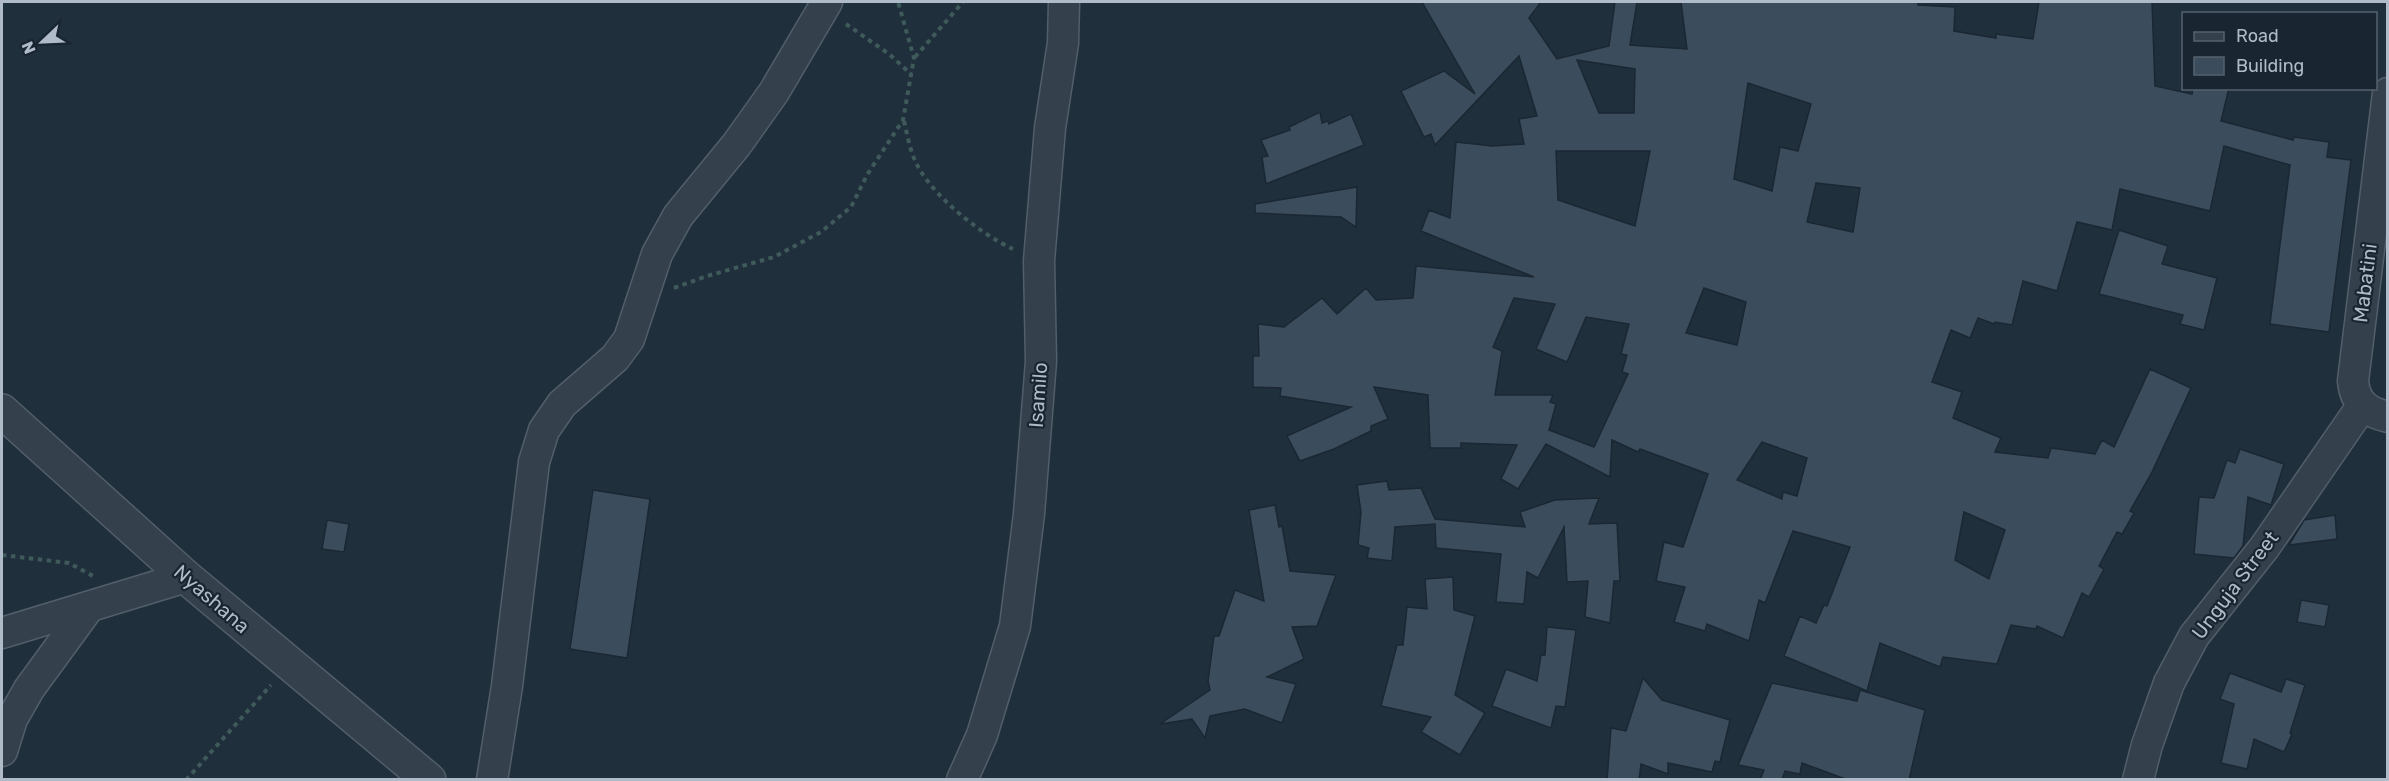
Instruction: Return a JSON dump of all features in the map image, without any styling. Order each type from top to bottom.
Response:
[{"type":"street","name":"Isamilo","points":[[962,780],[982,735],[1015,627],[1029,514],[1041,361],[1039,261],[1050,129],[1063,43],[1064,2]]},
{"type":"street","points":[[492,780],[507,686],[534,462],[544,430],[562,404],[615,358],[629,339],[657,254],[678,216],[737,144],[774,92],[823,7]]},
{"type":"street","name":"Mabatini","points":[[2375,412],[2354,394],[2353,381],[2388,93]]},
{"type":"street","name":"Nyashana","points":[[2,411],[186,577],[429,780]]},
{"type":"street","name":"Unguja Street","points":[[2138,780],[2147,745],[2169,683],[2194,636],[2375,412]]},
{"type":"street","points":[[2,633],[186,577]]},
{"type":"street","points":[[2,751],[12,719],[29,689],[100,603]]},
{"type":"path","points":[[640,301],[707,276],[774,257],[821,232],[851,207],[867,175],[903,120],[914,58],[898,2]]},
{"type":"path","points":[[914,58],[963,2]]},
{"type":"path","points":[[823,7],[868,38],[912,75]]},
{"type":"path","points":[[903,120],[920,171],[937,192],[961,215],[983,231],[1008,247],[1039,261]]},
{"type":"path","points":[[2,555],[69,563],[83,569],[96,578],[100,603]]},
{"type":"path","points":[[186,780],[290,665]]},
{"type":"building","points":[[1422,2],[1541,2],[1529,18],[1557,59],[1609,46],[1615,2],[1637,2],[1630,45],[1687,49],[1681,2],[1918,2],[1918,5],[1955,7],[1954,31],[1996,38],[1996,34],[2033,39],[2039,2],[2152,2],[2155,86],[2192,94],[2193,90],[2229,90],[2221,121],[2293,140],[2294,137],[2329,142],[2327,157],[2351,160],[2329,332],[2270,324],[2290,165],[2224,146],[2210,211],[2120,189],[2112,230],[2077,222],[2057,291],[2023,281],[2012,325],[1995,322],[1994,324],[1978,318],[1970,338],[1951,330],[1932,382],[1962,392],[1953,418],[2001,438],[1995,452],[2048,458],[2051,448],[2095,454],[2102,440],[2114,447],[2150,369],[2191,388],[2152,472],[2130,511],[2134,513],[2122,534],[2117,532],[2099,566],[2104,569],[2089,597],[2082,593],[2063,638],[2037,626],[2036,629],[2011,625],[1997,664],[1943,657],[1940,667],[1880,643],[1867,691],[1784,656],[1800,616],[1816,623],[1824,605],[1827,606],[1850,547],[1793,531],[1765,603],[1759,600],[1749,641],[1707,624],[1705,631],[1674,622],[1685,587],[1656,581],[1664,542],[1683,547],[1708,474],[1640,449],[1638,452],[1612,440],[1610,477],[1546,444],[1518,489],[1501,479],[1517,445],[1461,443],[1461,448],[1430,448],[1428,395],[1374,387],[1388,419],[1371,426],[1371,431],[1334,449],[1300,461],[1287,436],[1351,407],[1280,396],[1281,388],[1253,387],[1253,356],[1259,356],[1258,324],[1284,327],[1322,298],[1337,314],[1366,288],[1376,300],[1413,298],[1416,266],[1534,277],[1421,231],[1429,210],[1450,218],[1456,142],[1492,146],[1524,144],[1519,119],[1537,116],[1519,56],[1435,145],[1431,134],[1424,137],[1401,91],[1444,71],[1475,94]],"holes":[[[1577,60],[1635,69],[1634,113],[1599,113]],[[1748,83],[1811,104],[1798,151],[1780,147],[1772,191],[1734,179]],[[1556,151],[1650,151],[1635,226],[1558,200]],[[1816,183],[1860,188],[1853,232],[1807,222]],[[1704,288],[1746,302],[1737,345],[1686,333]],[[1514,298],[1555,304],[1536,349],[1567,362],[1586,317],[1629,324],[1621,354],[1627,355],[1622,372],[1628,374],[1594,447],[1549,430],[1556,404],[1550,402],[1553,395],[1495,395],[1502,351],[1493,347]],[[1762,442],[1807,458],[1797,496],[1783,492],[1782,499],[1737,480]],[[1964,512],[2005,530],[1989,579],[1955,560]]]},
{"type":"building","points":[[1320,112],[1322,123],[1328,121],[1329,124],[1351,114],[1364,145],[1266,184],[1262,157],[1268,156],[1261,140],[1290,130],[1289,127]]},
{"type":"building","points":[[1357,187],[1356,227],[1341,217],[1255,213],[1255,204]]},
{"type":"building","points":[[2119,230],[2168,246],[2162,264],[2217,278],[2204,330],[2180,324],[2183,315],[2099,294]]},
{"type":"building","points":[[2240,449],[2284,464],[2271,505],[2248,497],[2243,546],[2234,558],[2194,554],[2199,497],[2214,498],[2227,460],[2235,463]]},
{"type":"building","points":[[1387,481],[1389,490],[1421,488],[1435,519],[1525,527],[1520,512],[1555,500],[1599,498],[1589,524],[1617,523],[1620,581],[1614,581],[1610,623],[1585,617],[1588,581],[1567,582],[1564,527],[1538,578],[1527,572],[1524,604],[1496,602],[1501,554],[1436,548],[1435,524],[1395,527],[1392,561],[1367,558],[1369,548],[1358,545],[1361,512],[1357,485]]},
{"type":"building","points":[[593,490],[650,499],[627,658],[570,649]]},
{"type":"building","points":[[1275,505],[1279,527],[1282,526],[1290,571],[1336,575],[1317,626],[1292,627],[1304,659],[1267,677],[1296,684],[1282,723],[1245,709],[1210,716],[1205,738],[1192,719],[1160,724],[1210,690],[1208,681],[1214,636],[1219,636],[1235,590],[1264,601],[1249,510]]},
{"type":"building","points":[[2335,515],[2337,539],[2289,545],[2304,520]]},
{"type":"building","points":[[327,520],[349,524],[344,552],[322,549]]},
{"type":"building","points":[[1453,577],[1454,610],[1475,616],[1455,695],[1485,713],[1460,755],[1421,732],[1431,717],[1381,706],[1397,645],[1403,645],[1407,607],[1427,609],[1425,579]]},
{"type":"building","points":[[2301,600],[2329,605],[2325,627],[2297,622]]},
{"type":"building","points":[[1547,627],[1576,630],[1565,707],[1556,706],[1551,728],[1492,706],[1506,669],[1537,681],[1541,655],[1545,655]]},
{"type":"building","points":[[2230,673],[2281,692],[2286,679],[2305,685],[2290,733],[2292,734],[2284,752],[2254,739],[2247,769],[2221,763],[2234,704],[2220,699]]},
{"type":"building","points":[[1643,678],[1662,700],[1730,720],[1720,762],[1715,761],[1712,772],[1668,763],[1668,774],[1641,764],[1639,780],[1607,780],[1611,728],[1626,731]]},
{"type":"building","points":[[1772,683],[1857,701],[1860,690],[1925,710],[1909,780],[1848,780],[1802,763],[1800,774],[1785,771],[1782,780],[1760,780],[1764,770],[1738,765]]}]
